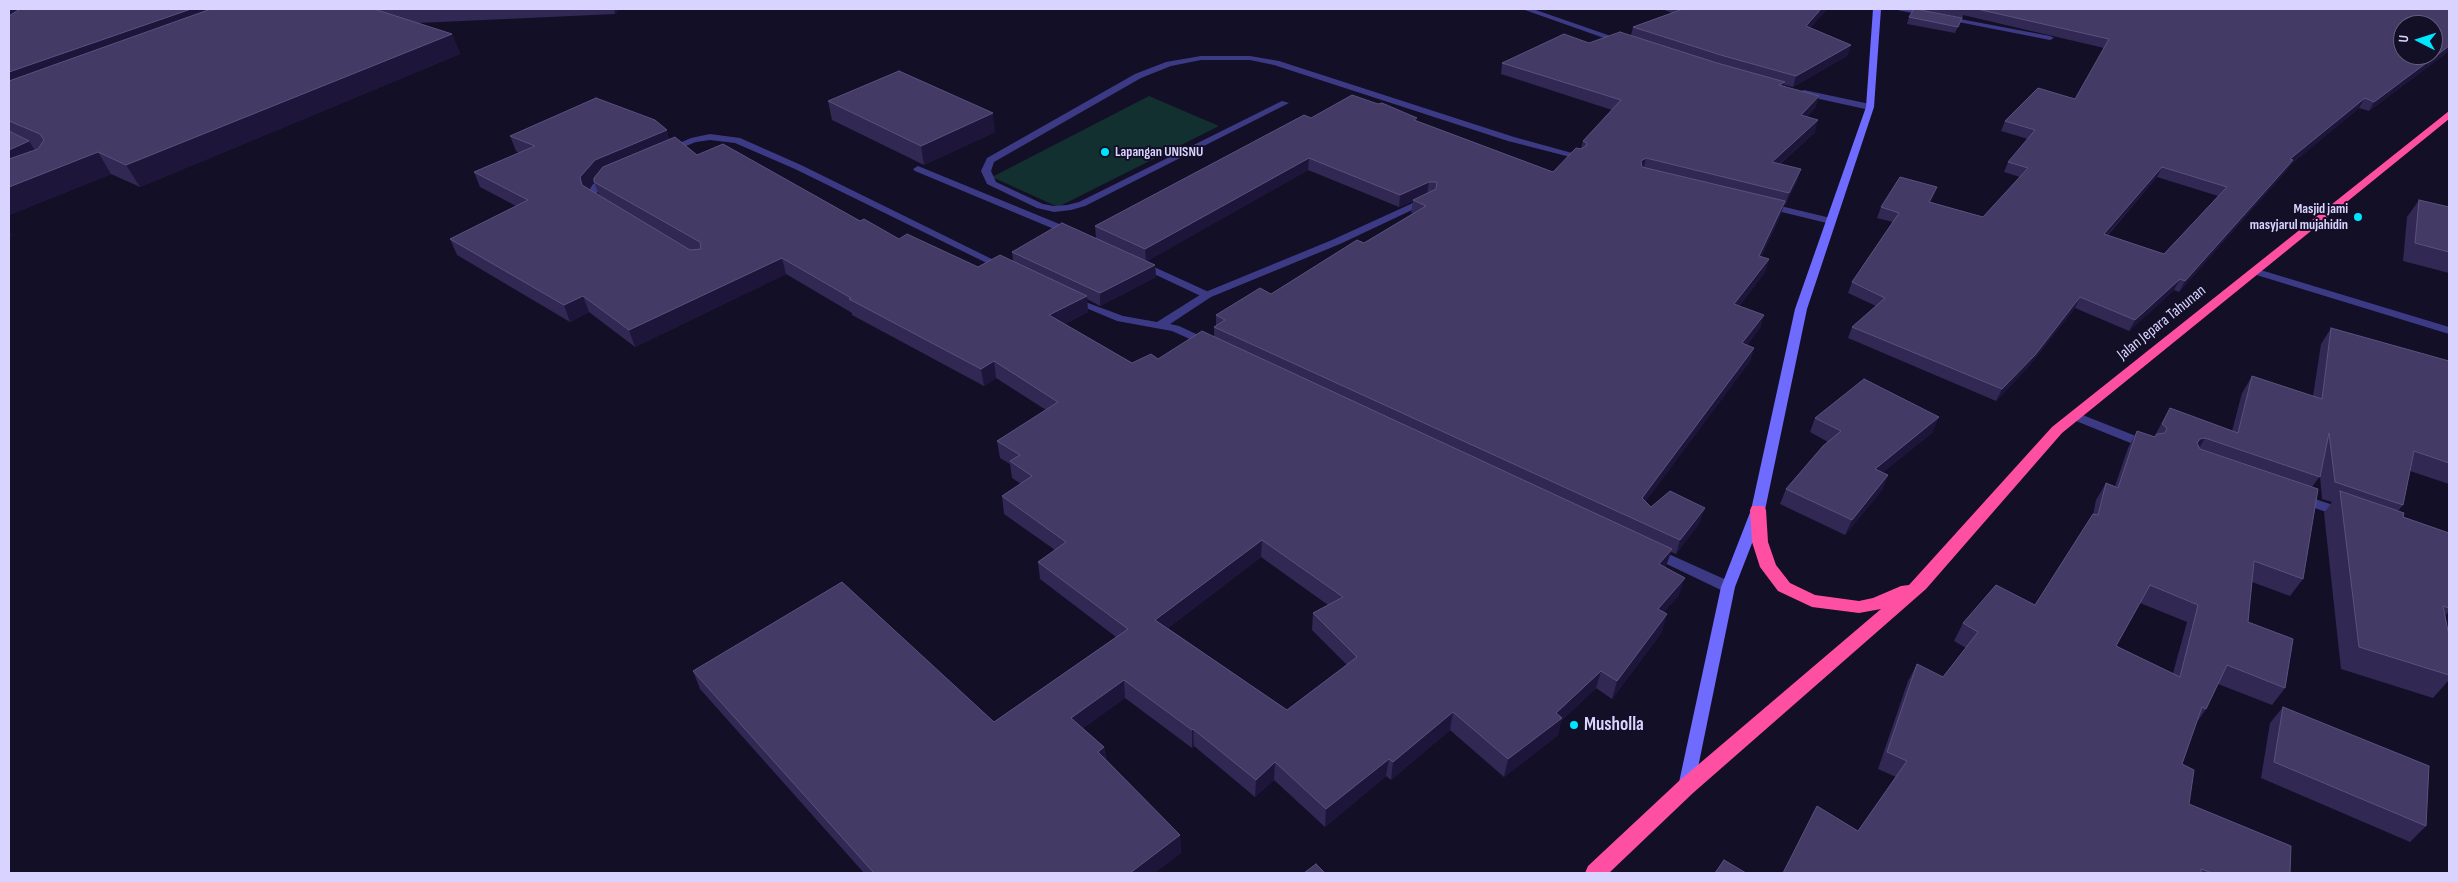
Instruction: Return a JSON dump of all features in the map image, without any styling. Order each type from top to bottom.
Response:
[{"type":"highway","name":"Jalan Jepara Tahunan","points":[[1595,873],[1686,787],[1920,585],[2057,430],[2449,114]]},
{"type":"highway","points":[[1758,510],[1760,542],[1768,567],[1784,587],[1812,600],[1859,607],[1876,604],[1920,585]]},
{"type":"main road","points":[[1686,787],[1728,587],[1758,510],[1801,309],[1870,107],[1877,9]]},
{"type":"street","points":[[1526,9],[1634,45]]},
{"type":"street","points":[[1896,9],[2050,38]]},
{"type":"street","points":[[1285,103],[1082,204],[1068,208],[1054,210],[1040,206],[992,184],[986,172],[990,160],[1138,76],[1169,64],[1201,58],[1250,58],[1276,62],[1511,139],[1578,156]]},
{"type":"street","points":[[1795,92],[1870,107]]},
{"type":"street","points":[[653,157],[694,140],[710,137],[737,140],[798,167],[1012,272]]},
{"type":"street","points":[[918,169],[1083,238]]},
{"type":"street","points":[[608,210],[594,200],[592,194],[604,179],[620,172]]},
{"type":"street","points":[[1160,324],[1207,295],[1336,242],[1431,198]]},
{"type":"street","points":[[1756,203],[1831,221]]},
{"type":"street","points":[[1127,258],[1207,295]]},
{"type":"street","points":[[2254,271],[2449,331]]},
{"type":"street","points":[[1064,296],[1104,314],[1175,328],[1215,347]]},
{"type":"street","points":[[2074,416],[2150,446]]},
{"type":"street","points":[[2287,494],[2360,519]]},
{"type":"street","points":[[1646,548],[1728,587]]},
{"type":"green space","name":"Lapangan UNISNU","points":[[1149,96],[1219,126],[1058,207],[992,177]]},
{"type":"building","points":[[20,9],[191,9],[9,72],[9,16]]},
{"type":"building","points":[[211,9],[374,9],[452,34],[126,165],[98,152],[9,187],[9,159],[38,149],[44,140],[40,134],[9,121],[9,81]]},
{"type":"building","points":[[1683,9],[1821,9],[1806,26],[1851,45],[1796,76],[1724,56],[1633,27]]},
{"type":"building","points":[[1914,9],[1962,18],[1958,27],[1909,17]]},
{"type":"building","points":[[1977,9],[2449,9],[2449,46],[2443,50],[2443,15],[2393,15],[2393,65],[2424,65],[2374,102],[2365,98],[2290,159],[2293,160],[2185,281],[2180,279],[2135,320],[2080,297],[2035,355],[2002,389],[1852,327],[1885,298],[1852,282],[1899,213],[1881,207],[1900,177],[1937,187],[1929,202],[1983,217],[2028,168],[2008,162],[2035,130],[2005,121],[2038,88],[2075,99],[2109,39]],"holes":[[[2162,167],[2227,187],[2164,254],[2104,234]]]},
{"type":"building","points":[[1620,32],[1717,63],[1785,82],[1779,85],[1819,96],[1801,115],[1818,120],[1772,162],[1801,169],[1789,193],[1646,158],[1641,161],[1642,167],[1785,201],[1759,256],[1769,259],[1734,304],[1764,315],[1742,343],[1754,348],[1642,498],[1651,507],[1670,491],[1705,508],[1680,540],[1214,327],[1225,320],[1216,315],[1260,288],[1271,294],[1357,240],[1364,243],[1426,206],[1413,200],[1436,189],[1437,182],[1429,182],[1400,195],[1309,158],[1145,249],[1095,226],[1304,115],[1311,118],[1352,95],[1378,104],[1382,103],[1417,118],[1414,120],[1553,172],[1576,148],[1581,149],[1586,146],[1587,143],[1583,141],[1621,100],[1502,63],[1564,34],[1589,43]]},
{"type":"building","points":[[899,71],[993,113],[921,146],[828,101]]},
{"type":"building","points":[[596,98],[655,120],[667,130],[595,160],[580,177],[582,185],[690,250],[701,249],[700,242],[594,182],[594,178],[603,167],[675,137],[697,155],[723,144],[860,221],[864,219],[899,239],[907,234],[978,267],[1000,255],[1087,296],[1049,315],[1132,363],[1151,354],[1158,359],[1202,331],[1672,549],[1659,564],[1685,578],[1658,609],[1667,614],[1617,681],[1601,671],[1556,713],[1562,718],[1508,759],[1453,712],[1393,762],[1389,759],[1326,809],[1275,762],[1256,780],[1193,729],[1124,680],[1071,718],[1104,747],[1098,752],[1180,835],[1130,873],[874,873],[693,671],[842,582],[994,722],[1128,629],[1038,562],[1066,542],[1002,496],[1032,476],[1010,461],[1020,455],[997,441],[1058,402],[994,361],[981,369],[849,299],[851,298],[782,258],[629,330],[583,296],[564,305],[450,239],[528,200],[474,172],[535,146],[510,136]],"holes":[[[1262,540],[1343,597],[1313,613],[1357,657],[1287,710],[1155,620]]]},
{"type":"building","points":[[9,131],[29,141],[9,150]]},
{"type":"building","points":[[2419,200],[2449,207],[2449,252],[2415,243]]},
{"type":"building","points":[[1062,223],[1155,265],[1100,293],[1012,252]]},
{"type":"building","points":[[2331,328],[2449,361],[2449,463],[2414,451],[2403,505],[2335,482],[2329,433],[2320,477],[2205,438],[2200,439],[2197,443],[2200,449],[2318,489],[2303,579],[2254,561],[2248,622],[2293,639],[2285,688],[2227,665],[2206,709],[2202,707],[2182,764],[2194,770],[2189,804],[2291,846],[2290,873],[2212,873],[2201,869],[2201,873],[1783,873],[1817,806],[1858,831],[1907,761],[1887,752],[1917,664],[1943,677],[1978,632],[1963,623],[1996,585],[2035,605],[2093,514],[2098,515],[2106,483],[2118,488],[2137,431],[2155,437],[2157,434],[2165,433],[2167,428],[2162,424],[2170,408],[2238,433],[2252,376],[2322,399]],"holes":[[[2150,585],[2198,605],[2180,677],[2116,646]]]},
{"type":"building","points":[[1864,379],[1939,417],[1875,469],[1888,475],[1852,520],[1786,489],[1823,446],[1841,431],[1815,418]]},
{"type":"building","points":[[2340,491],[2404,513],[2403,517],[2449,533],[2449,608],[2443,606],[2449,636],[2449,675],[2359,647]]},
{"type":"building","points":[[2283,707],[2429,766],[2426,826],[2274,762]]},
{"type":"building","points":[[1724,860],[1746,873],[1715,873]]},
{"type":"building","points":[[1316,864],[1325,873],[1304,873]]},
{"type":"place","name":"Lapangan UNISNU","points":[[1105,152]]},
{"type":"place","name":"Masjid jami masyjarul mujahidin","points":[[2358,217]]},
{"type":"place","name":"Musholla","points":[[1574,725]]}]
